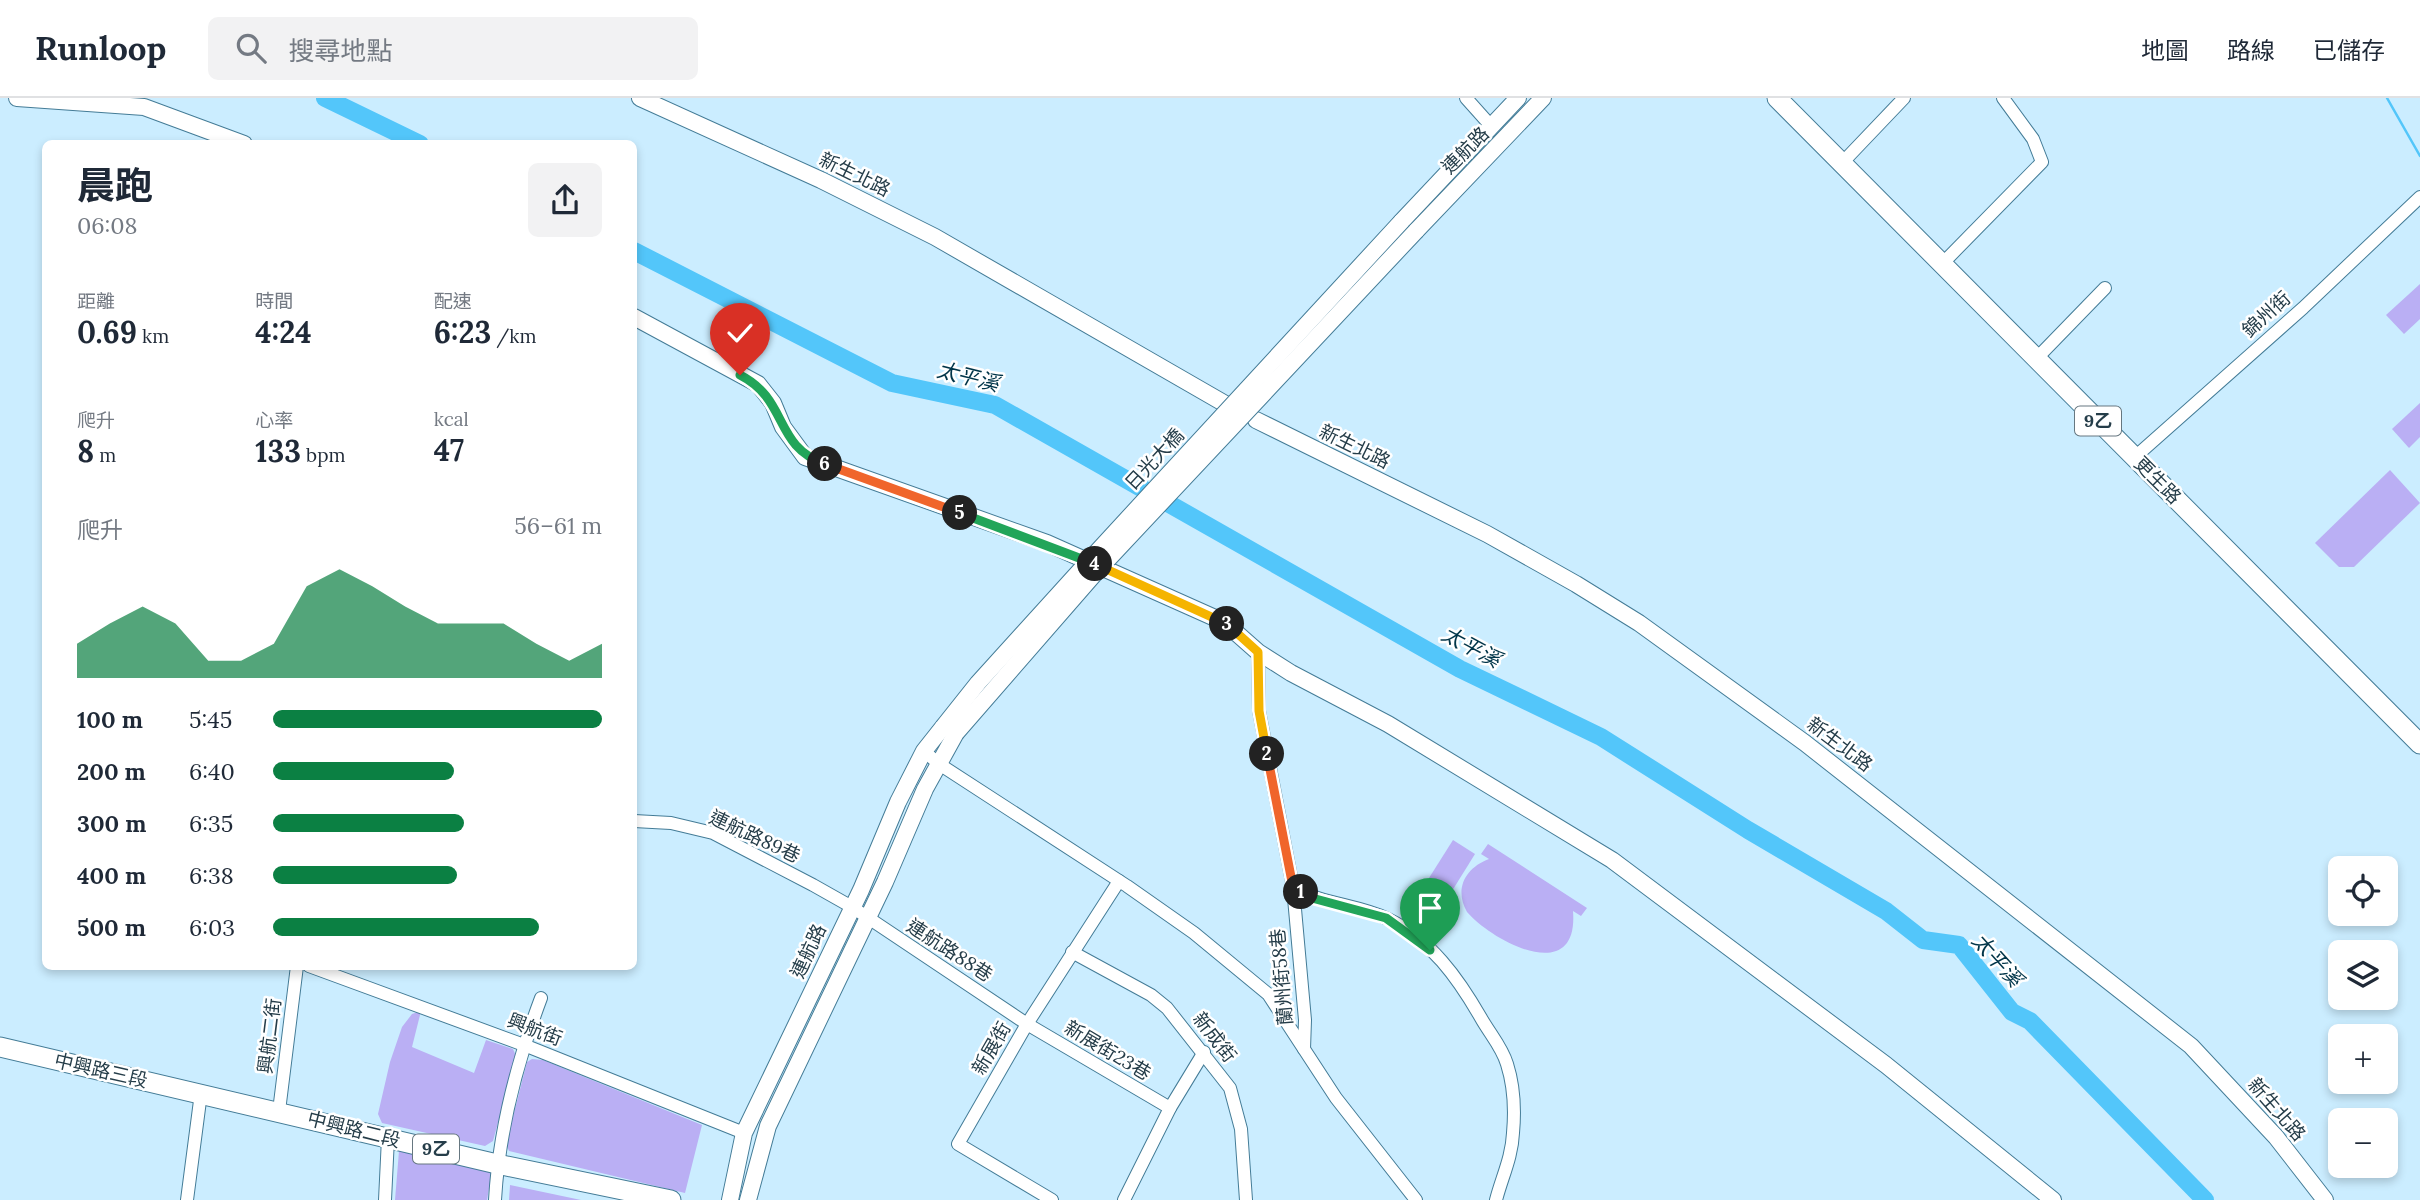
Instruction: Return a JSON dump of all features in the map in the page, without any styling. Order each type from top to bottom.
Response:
[{"type":"main road","name":"更生路","points":[[1776,98],[1843,162],[2420,744]]},
{"type":"main road","name":"中興路三段","points":[[0,1047],[201,1093]]},
{"type":"main road","name":"中興路二段","points":[[201,1093],[497,1164],[671,1200]]},
{"type":"street","points":[[17,98],[144,107],[233,140]]},
{"type":"street","name":"新生北路","points":[[640,98],[821,180],[935,237],[1227,405]]},
{"type":"street","points":[[1466,98],[1491,126]]},
{"type":"street","name":"連航路","points":[[1408,226],[1491,126],[1518,98]]},
{"type":"street","name":"連航路","points":[[1408,226],[1544,98]]},
{"type":"street","points":[[1843,162],[1904,98]]},
{"type":"street","points":[[1943,263],[2042,162],[2033,139],[2003,98]]},
{"type":"street","name":"錦州街","points":[[2134,457],[2303,308],[2420,197]]},
{"type":"street","name":"日光大橋","points":[[949,730],[978,683],[1095,554],[1408,226]]},
{"type":"street","points":[[2036,359],[2105,288]]},
{"type":"street","points":[[637,319],[758,384],[774,403],[783,427],[805,457],[1047,544],[1224,622],[1258,652],[1388,724],[1612,860],[1886,1065],[2053,1200]]},
{"type":"street","name":"新生北路","points":[[1256,420],[1487,534],[1576,584],[1639,623],[1772,719],[2091,964],[2191,1046],[2276,1137],[2325,1200]]},
{"type":"street","name":"蘭州街58巷","points":[[1258,652],[1259,711],[1293,887],[1305,1020],[1304,1049]]},
{"type":"street","name":"連航路","points":[[730,1200],[744,1133],[852,907],[898,802],[924,751],[949,730]]},
{"type":"street","name":"連航路","points":[[748,1200],[768,1126],[939,764],[949,730]]},
{"type":"street","points":[[924,751],[939,764],[1194,933],[1268,994],[1366,1140],[1416,1200]]},
{"type":"street","name":"連航路89巷","points":[[637,821],[671,823],[713,833],[852,907]]},
{"type":"street","name":"新展街","points":[[1052,1200],[958,1144],[1027,1024],[1119,881]]},
{"type":"street","points":[[1293,887],[1312,898],[1386,918],[1408,931],[1454,972],[1470,996],[1499,1046],[1512,1083],[1514,1114],[1510,1159],[1496,1200]]},
{"type":"street","name":"連航路88巷","points":[[852,907],[1027,1024]]},
{"type":"street","name":"新成街","points":[[1072,952],[1151,995],[1178,1019],[1230,1088],[1241,1129],[1246,1200]]},
{"type":"street","name":"興航二街","points":[[279,1111],[297,970]]},
{"type":"street","name":"興航街","points":[[320,970],[524,1045],[744,1133]]},
{"type":"street","points":[[495,1200],[497,1164],[524,1045],[541,998]]},
{"type":"street","name":"新展街23巷","points":[[1027,1024],[1170,1108]]},
{"type":"street","points":[[793,1033],[809,1041]]},
{"type":"street","points":[[1124,1200],[1170,1108],[1204,1052]]},
{"type":"street","points":[[187,1200],[201,1093]]},
{"type":"street","points":[[385,1200],[388,1138]]},
{"type":"shaded area","points":[[2420,284],[2420,319],[2404,334],[2386,315]]},
{"type":"shaded area","points":[[2420,403],[2420,437],[2409,448],[2392,429]]},
{"type":"shaded area","points":[[2390,470],[2420,503],[2354,567],[2339,567],[2315,543]]},
{"type":"shaded area","points":[[1453,840],[1475,854],[1452,891],[1429,878]]},
{"type":"shaded area","points":[[1488,844],[1587,908],[1581,916],[1573,911],[1571,934],[1563,947],[1549,953],[1514,945],[1479,924],[1467,912],[1462,895],[1464,880],[1474,868],[1489,859],[1481,854]]},
{"type":"shaded area","points":[[421,1011],[412,1047],[474,1073],[486,1040],[513,1049],[516,1056],[493,1141],[485,1146],[382,1123],[378,1114],[390,1062],[402,1027],[412,1014]]},
{"type":"shaded area","points":[[532,1059],[543,1060],[702,1125],[685,1193],[509,1151],[506,1144],[527,1062]]},
{"type":"shaded area","points":[[399,1151],[492,1172],[487,1200],[395,1200]]},
{"type":"shaded area","points":[[510,1185],[581,1200],[509,1200]]},
{"type":"waterway","name":"太平溪","points":[[325,98],[412,140]]},
{"type":"waterway","points":[[2387,98],[2420,156]]},
{"type":"waterway","name":"太平溪","points":[[637,253],[892,383],[995,405],[1460,669],[1601,737],[1748,830],[1886,911],[1923,940],[1959,945],[2012,1012],[2030,1021],[2205,1200]]},
{"type":"route","points":[[740,375],[758,384],[774,403],[783,427],[805,457],[1047,544],[1224,622],[1258,652],[1259,711],[1293,887],[1312,898],[1386,918],[1408,931],[1430,950]]}]
